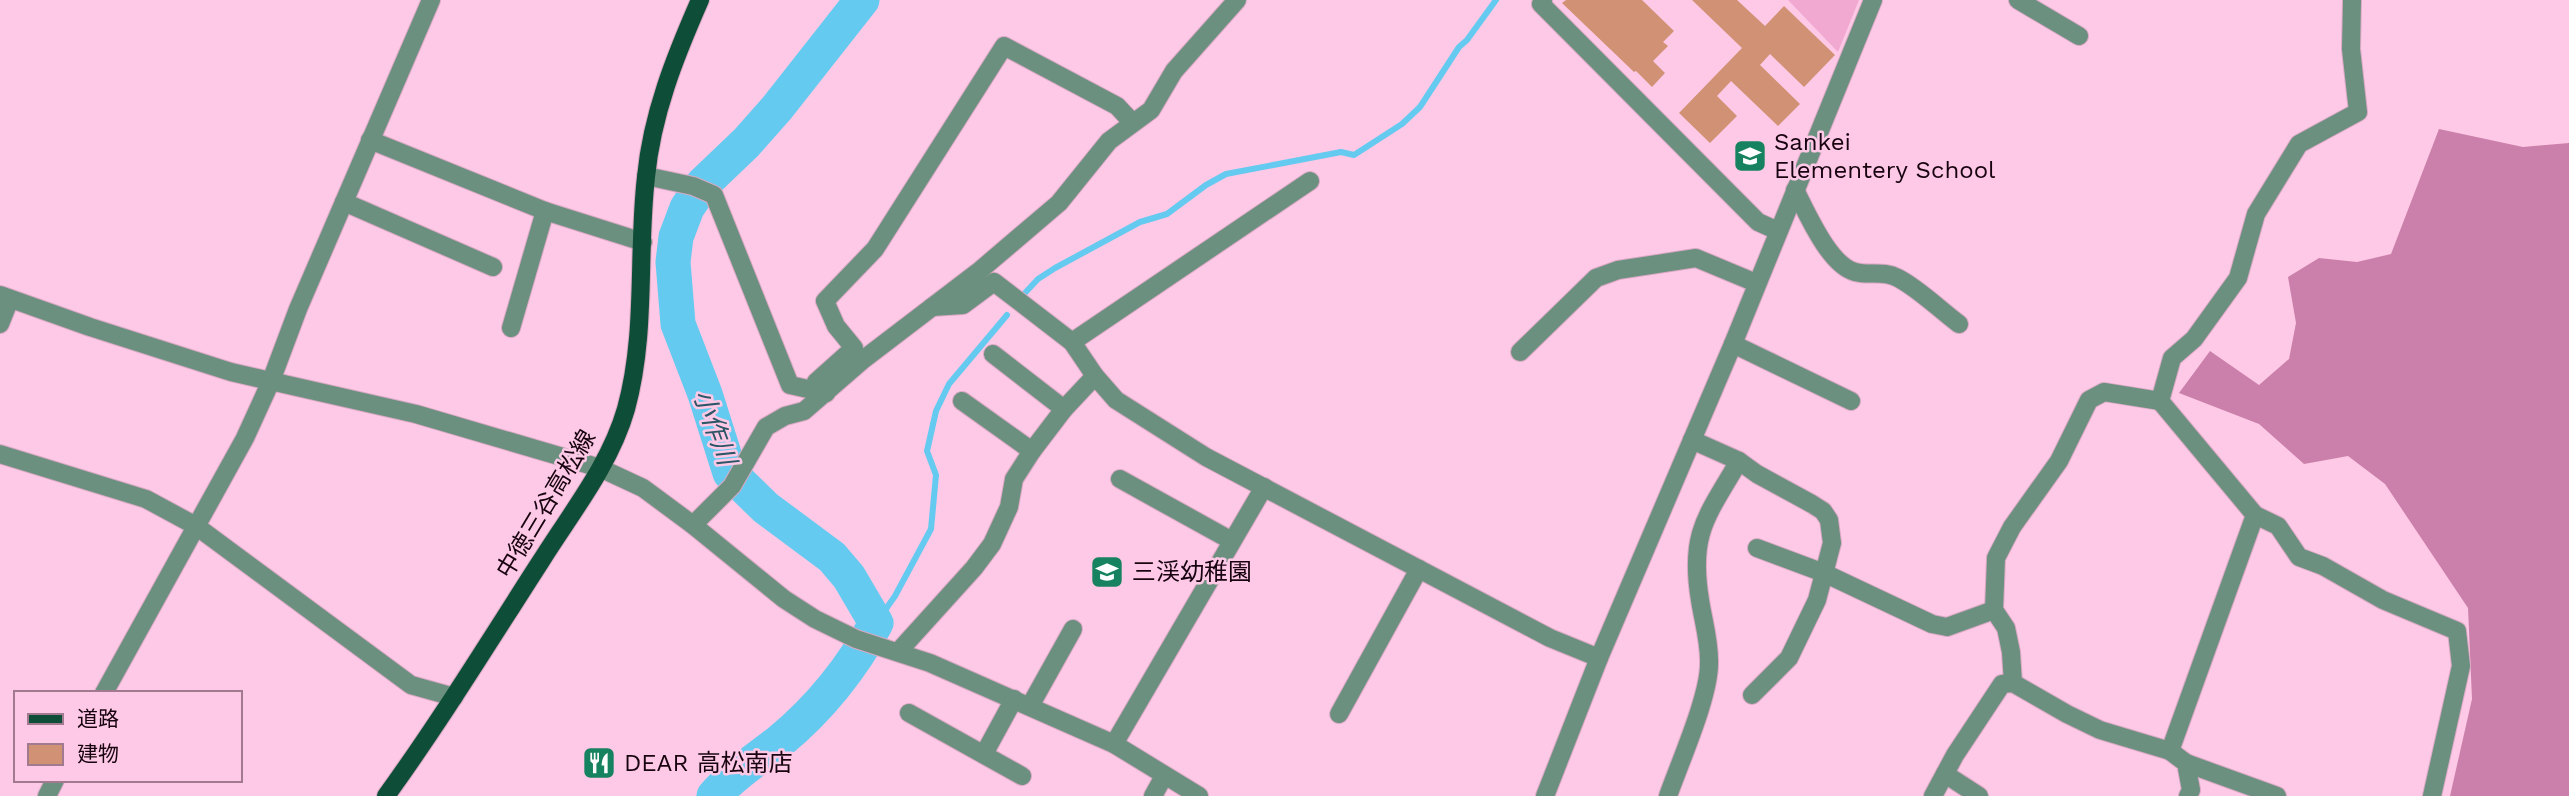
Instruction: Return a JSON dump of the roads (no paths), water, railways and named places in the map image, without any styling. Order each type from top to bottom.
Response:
[{"type":"main road","name":"中徳三谷高松線","points":[[386,796],[454,697],[610,452],[626,410],[637,358],[646,176],[664,88],[700,0]]},
{"type":"street","points":[[105,691],[245,438],[430,0]]},
{"type":"street","points":[[693,525],[732,485],[766,427],[785,416],[804,411],[864,359],[978,272],[1059,203],[1109,141],[1151,110],[1174,71],[1237,0]]},
{"type":"street","points":[[1543,0],[1541,4],[1758,222],[1778,231]]},
{"type":"street","points":[[1545,796],[1873,0]]},
{"type":"street","points":[[2160,401],[2172,358],[2194,339],[2238,278],[2256,214],[2299,144],[2358,112],[2351,48],[2352,0]]},
{"type":"street","points":[[2030,3],[2079,36]]},
{"type":"street","points":[[827,393],[816,382],[854,348],[836,326],[825,301],[875,249],[1004,46],[1117,106],[1132,122]]},
{"type":"street","points":[[370,139],[545,211],[643,242]]},
{"type":"street","points":[[646,176],[693,186],[714,195],[790,385],[827,393]]},
{"type":"street","points":[[1072,342],[1310,180]]},
{"type":"street","points":[[1795,190],[1831,252],[1842,264],[1853,272],[1880,272],[1896,276],[1959,324]]},
{"type":"street","points":[[344,202],[493,267]]},
{"type":"street","points":[[511,328],[545,211]]},
{"type":"street","points":[[1520,352],[1596,278],[1618,270],[1696,258],[1756,283]]},
{"type":"street","points":[[932,307],[963,305],[994,282],[1072,342],[1095,376],[1116,400],[1206,457],[1550,638],[1600,658]]},
{"type":"street","points":[[0,324],[5,297],[218,368],[416,414],[600,468],[643,488],[784,599],[815,619],[856,639],[930,663],[1114,744],[1199,796]]},
{"type":"street","points":[[1733,344],[1851,401]]},
{"type":"street","points":[[993,354],[1064,409]]},
{"type":"street","points":[[898,652],[974,568],[992,544],[1009,506],[1014,479],[1064,409],[1095,376]]},
{"type":"street","points":[[2013,683],[2006,628],[1994,610],[1996,558],[2012,527],[2059,461],[2089,400],[2104,392],[2160,401],[2255,514],[2278,526],[2299,557],[2323,566],[2383,600],[2457,631],[2461,666],[2432,796]]},
{"type":"street","points":[[962,401],[1032,451]]},
{"type":"street","points":[[1692,440],[1739,461],[1823,511],[1829,520],[1832,543],[1817,600],[1789,658],[1752,695]]},
{"type":"street","points":[[0,454],[146,499],[196,526],[411,685],[454,697]]},
{"type":"street","points":[[1668,796],[1704,694],[1709,664],[1696,574],[1696,549],[1703,523],[1739,461]]},
{"type":"street","points":[[1120,479],[1233,541]]},
{"type":"street","points":[[1114,744],[1264,486]]},
{"type":"street","points":[[2171,751],[2255,514]]},
{"type":"street","points":[[1757,548],[1824,573],[1932,624],[1947,627],[1994,610]]},
{"type":"street","points":[[1339,714],[1419,569]]},
{"type":"street","points":[[984,754],[1073,629]]},
{"type":"street","points":[[1933,796],[1955,755],[2002,684],[2013,683],[2099,730],[2171,751],[2186,763],[2277,796]]},
{"type":"street","points":[[909,713],[1021,776]]},
{"type":"street","points":[[2186,763],[2190,790],[2188,796]]},
{"type":"street","points":[[1945,774],[1979,796]]},
{"type":"street","points":[[1153,796],[1164,776]]},
{"type":"waterway","name":"小作川","points":[[714,796],[794,729],[821,701],[857,656],[876,623],[849,577],[832,557],[766,508],[730,473],[705,394],[678,324],[673,262],[676,237],[687,208],[703,184],[746,143],[777,108],[862,0]]},
{"type":"waterway","points":[[1024,294],[1038,279],[1055,268],[1140,222],[1167,214],[1206,185],[1226,174],[1341,152],[1354,155],[1402,124],[1420,107],[1459,47],[1496,0]]},
{"type":"waterway","points":[[876,623],[895,596],[931,529],[936,475],[927,451],[936,411],[949,384],[1007,315]]},
{"type":"place","name":"Sankei Elementery School","points":[[1750,156]]},
{"type":"place","name":"三渓幼稚園","points":[[1107,572]]},
{"type":"place","name":"DEAR 高松南店","points":[[599,763]]}]
